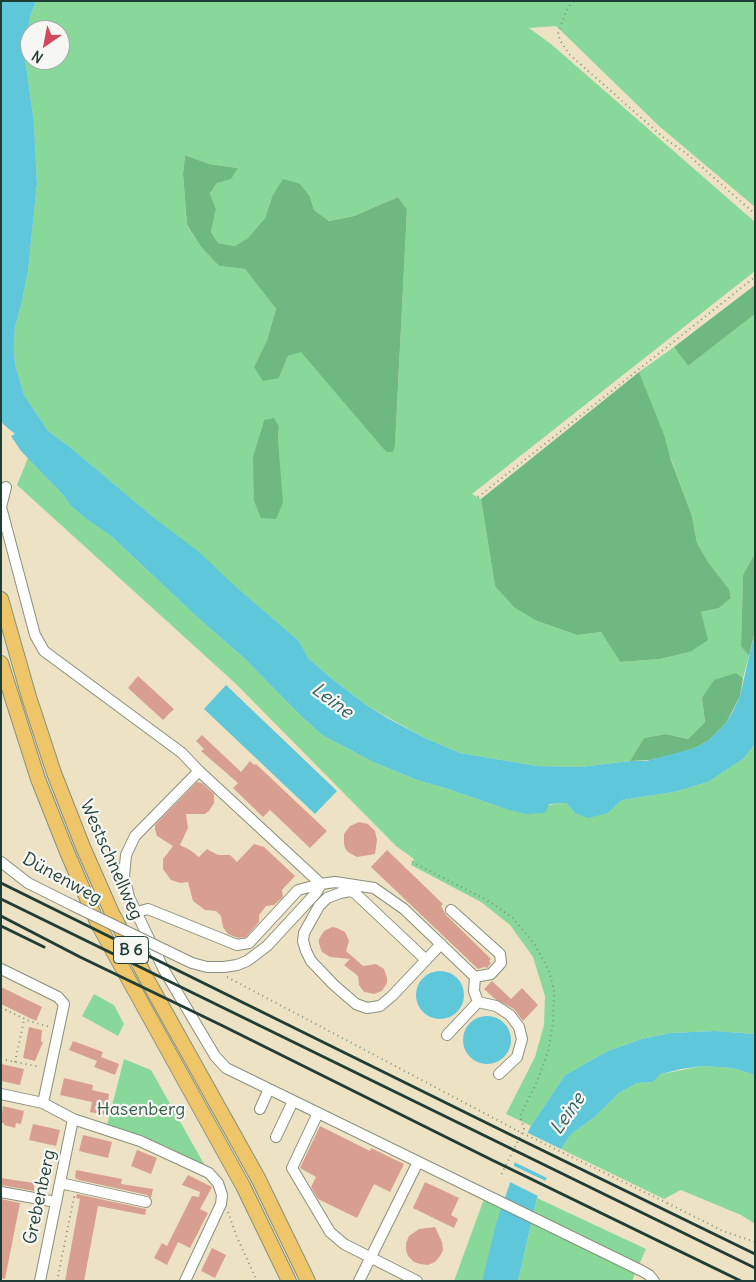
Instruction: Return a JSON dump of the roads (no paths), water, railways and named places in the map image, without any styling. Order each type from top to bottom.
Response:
[{"type":"highway","name":"Westschnellweg","points":[[1,599],[29,697],[54,773],[105,897],[148,981],[258,1178],[308,1281]]},
{"type":"highway","name":"Westschnellweg","points":[[1,663],[38,779],[98,924],[243,1186],[289,1281]]},
{"type":"street","points":[[6,487],[1,506],[35,635],[44,650],[182,753],[321,884]]},
{"type":"street","points":[[199,771],[135,836],[126,855],[124,876],[129,897],[164,970],[214,1056],[226,1068],[642,1271],[654,1281]]},
{"type":"street","name":"Dünenweg","points":[[1,862],[28,882],[72,905],[192,963],[207,967],[224,967],[247,961],[268,946],[321,884]]},
{"type":"street","points":[[137,912],[148,909],[237,945],[250,943],[298,890],[335,882],[356,889],[426,960]]},
{"type":"street","points":[[441,944],[392,996],[380,1006],[367,1008],[356,1004],[311,961],[306,951],[304,933],[319,906],[327,898],[356,889],[374,888],[391,898],[441,944],[475,977],[474,991],[478,1002]]},
{"type":"street","points":[[451,910],[500,954],[501,963],[491,974],[475,977]]},
{"type":"street","points":[[1,969],[58,997],[64,1004],[43,1103]]},
{"type":"street","points":[[447,1035],[478,1002]]},
{"type":"street","points":[[478,1002],[496,1006],[510,1015],[519,1027],[522,1039],[517,1057],[499,1074]]},
{"type":"street","points":[[260,1109],[269,1089]]},
{"type":"street","points":[[1,1094],[43,1103],[73,1119],[140,1140],[209,1173],[218,1183],[222,1195],[221,1204],[184,1281]]},
{"type":"street","points":[[276,1137],[293,1101]]},
{"type":"street","points":[[318,1113],[292,1168],[330,1232],[344,1244],[418,1281]]},
{"type":"street","name":"Grebenberg","points":[[40,1281],[56,1202],[63,1184],[73,1119]]},
{"type":"street","points":[[359,1281],[418,1162]]},
{"type":"street","points":[[63,1184],[146,1202]]},
{"type":"street","points":[[1,1192],[56,1202]]},
{"type":"water","name":"Leine","points":[[1,1],[36,1],[29,20],[20,20],[20,70],[27,70],[34,123],[37,184],[28,271],[15,327],[14,348],[15,364],[24,395],[48,431],[199,552],[236,587],[299,641],[308,658],[331,678],[369,707],[425,738],[460,753],[537,766],[580,767],[646,761],[695,748],[709,740],[726,723],[733,711],[740,696],[755,631],[755,744],[743,759],[708,782],[674,792],[622,800],[608,813],[588,818],[575,813],[566,803],[549,804],[545,813],[526,814],[506,809],[417,780],[373,762],[322,735],[244,658],[111,536],[86,519],[70,505],[64,496],[21,451],[11,436],[15,434],[1,420]]},
{"type":"water","points":[[226,685],[337,791],[315,814],[204,709]]},
{"type":"water","points":[[435,971],[445,971],[457,978],[464,990],[464,1000],[457,1012],[445,1019],[435,1019],[427,1015],[420,1008],[416,1000],[416,990],[420,982],[427,975]]},
{"type":"water","points":[[482,1016],[492,1016],[504,1023],[511,1035],[511,1045],[504,1057],[492,1064],[482,1064],[474,1060],[467,1053],[463,1045],[463,1035],[467,1027],[474,1020]]},
{"type":"water","name":"Leine","points":[[715,1031],[755,1034],[755,1075],[733,1068],[703,1066],[661,1074],[653,1082],[637,1083],[619,1093],[596,1116],[571,1134],[561,1149],[537,1198],[518,1281],[482,1281],[516,1156],[531,1126],[565,1075],[608,1051],[642,1039],[670,1033]]},
{"type":"railway","points":[[1,883],[755,1254]]},
{"type":"railway","points":[[1,899],[755,1268]]},
{"type":"railway","points":[[1,916],[80,957],[741,1281]]},
{"type":"railway","points":[[1,926],[44,947]]},
{"type":"park label","name":"Hasenberg","points":[[141,1110]]}]
